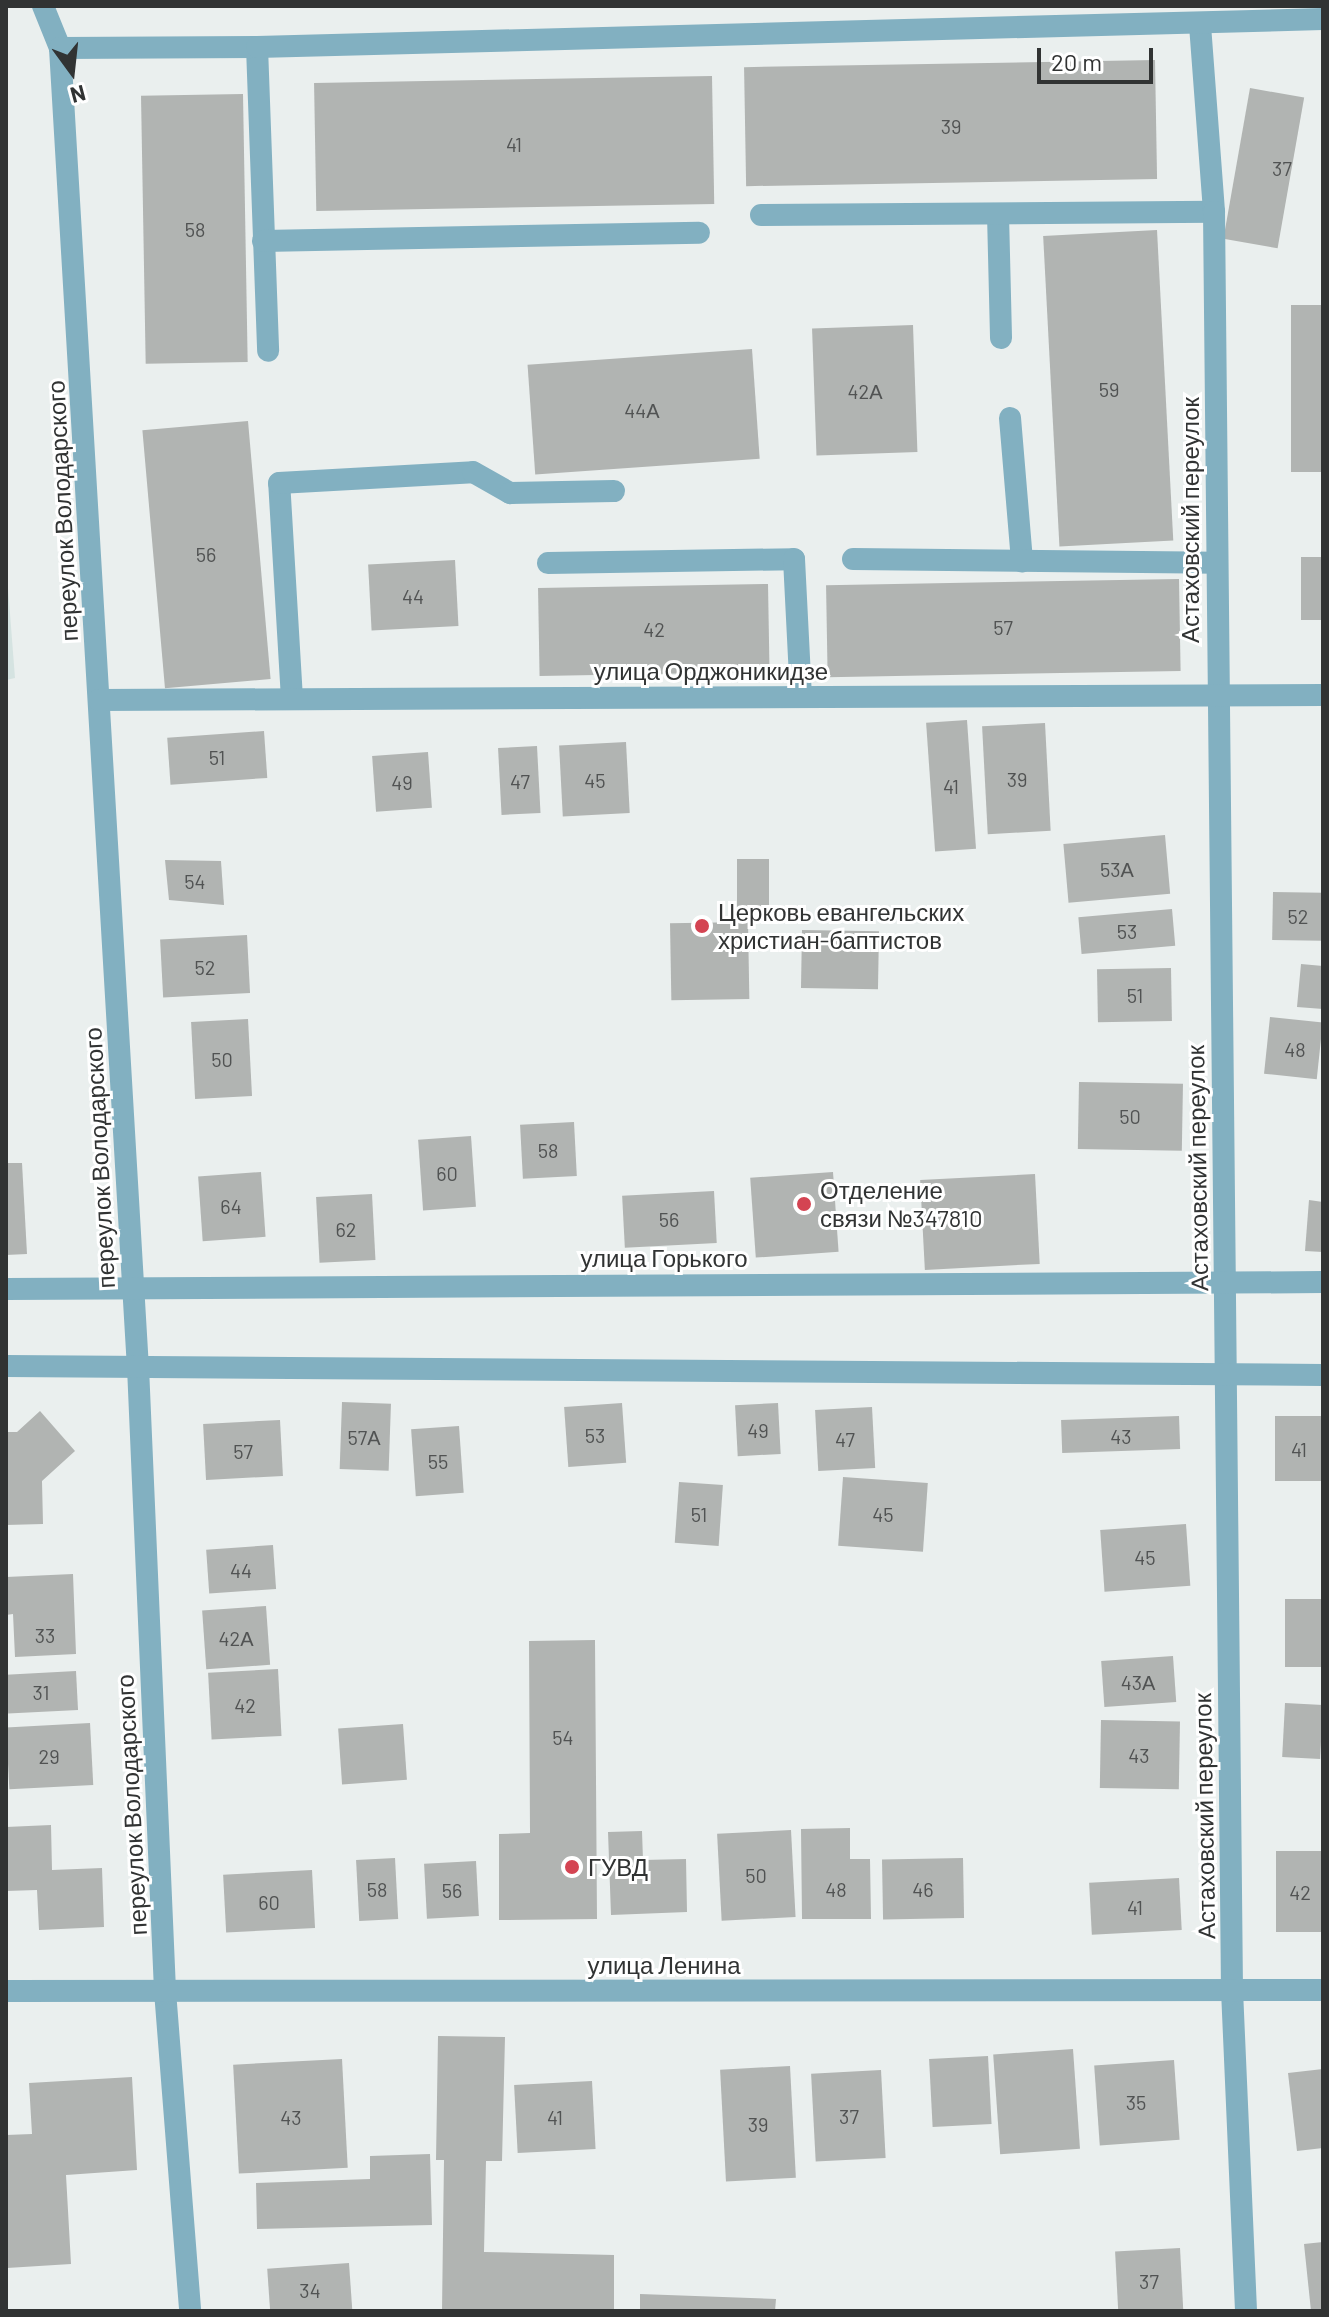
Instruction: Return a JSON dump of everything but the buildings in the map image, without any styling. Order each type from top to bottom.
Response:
[{"type":"street","name":"переулок Володарского","points":[[43,6],[60,48],[138,1367],[165,1991],[190,2311]]},
{"type":"street","points":[[60,48],[257,47],[991,27],[1200,25],[1323,19]]},
{"type":"street","name":"Астаховский переулок","points":[[1200,25],[1214,212],[1232,1990],[1246,2311]]},
{"type":"street","points":[[257,47],[268,351]]},
{"type":"street","points":[[761,215],[1214,212]]},
{"type":"street","points":[[998,214],[1001,338]]},
{"type":"street","points":[[263,241],[699,233]]},
{"type":"street","points":[[1010,418],[1022,561]]},
{"type":"street","points":[[292,699],[279,483],[473,472],[510,493],[614,491]]},
{"type":"street","points":[[548,563],[794,559],[801,696]]},
{"type":"street","points":[[853,559],[1216,563]]},
{"type":"street","name":"улица Орджоникидзе","points":[[99,700],[1323,695]]},
{"type":"street","name":"улица Горького","points":[[6,1289],[1225,1280],[1323,1282]]},
{"type":"street","points":[[6,1366],[1323,1375]]},
{"type":"street","name":"улица Ленина","points":[[6,1991],[1323,1990]]},
{"type":"shaded area","points":[[6,562],[15,678],[6,680]]},
{"type":"place","name":"Церковь евангельских христиан-баптистов","points":[[702,926]]},
{"type":"place","name":"Отделение связи №347810","points":[[804,1204]]},
{"type":"place","name":"ГУВД","points":[[572,1867]]}]
